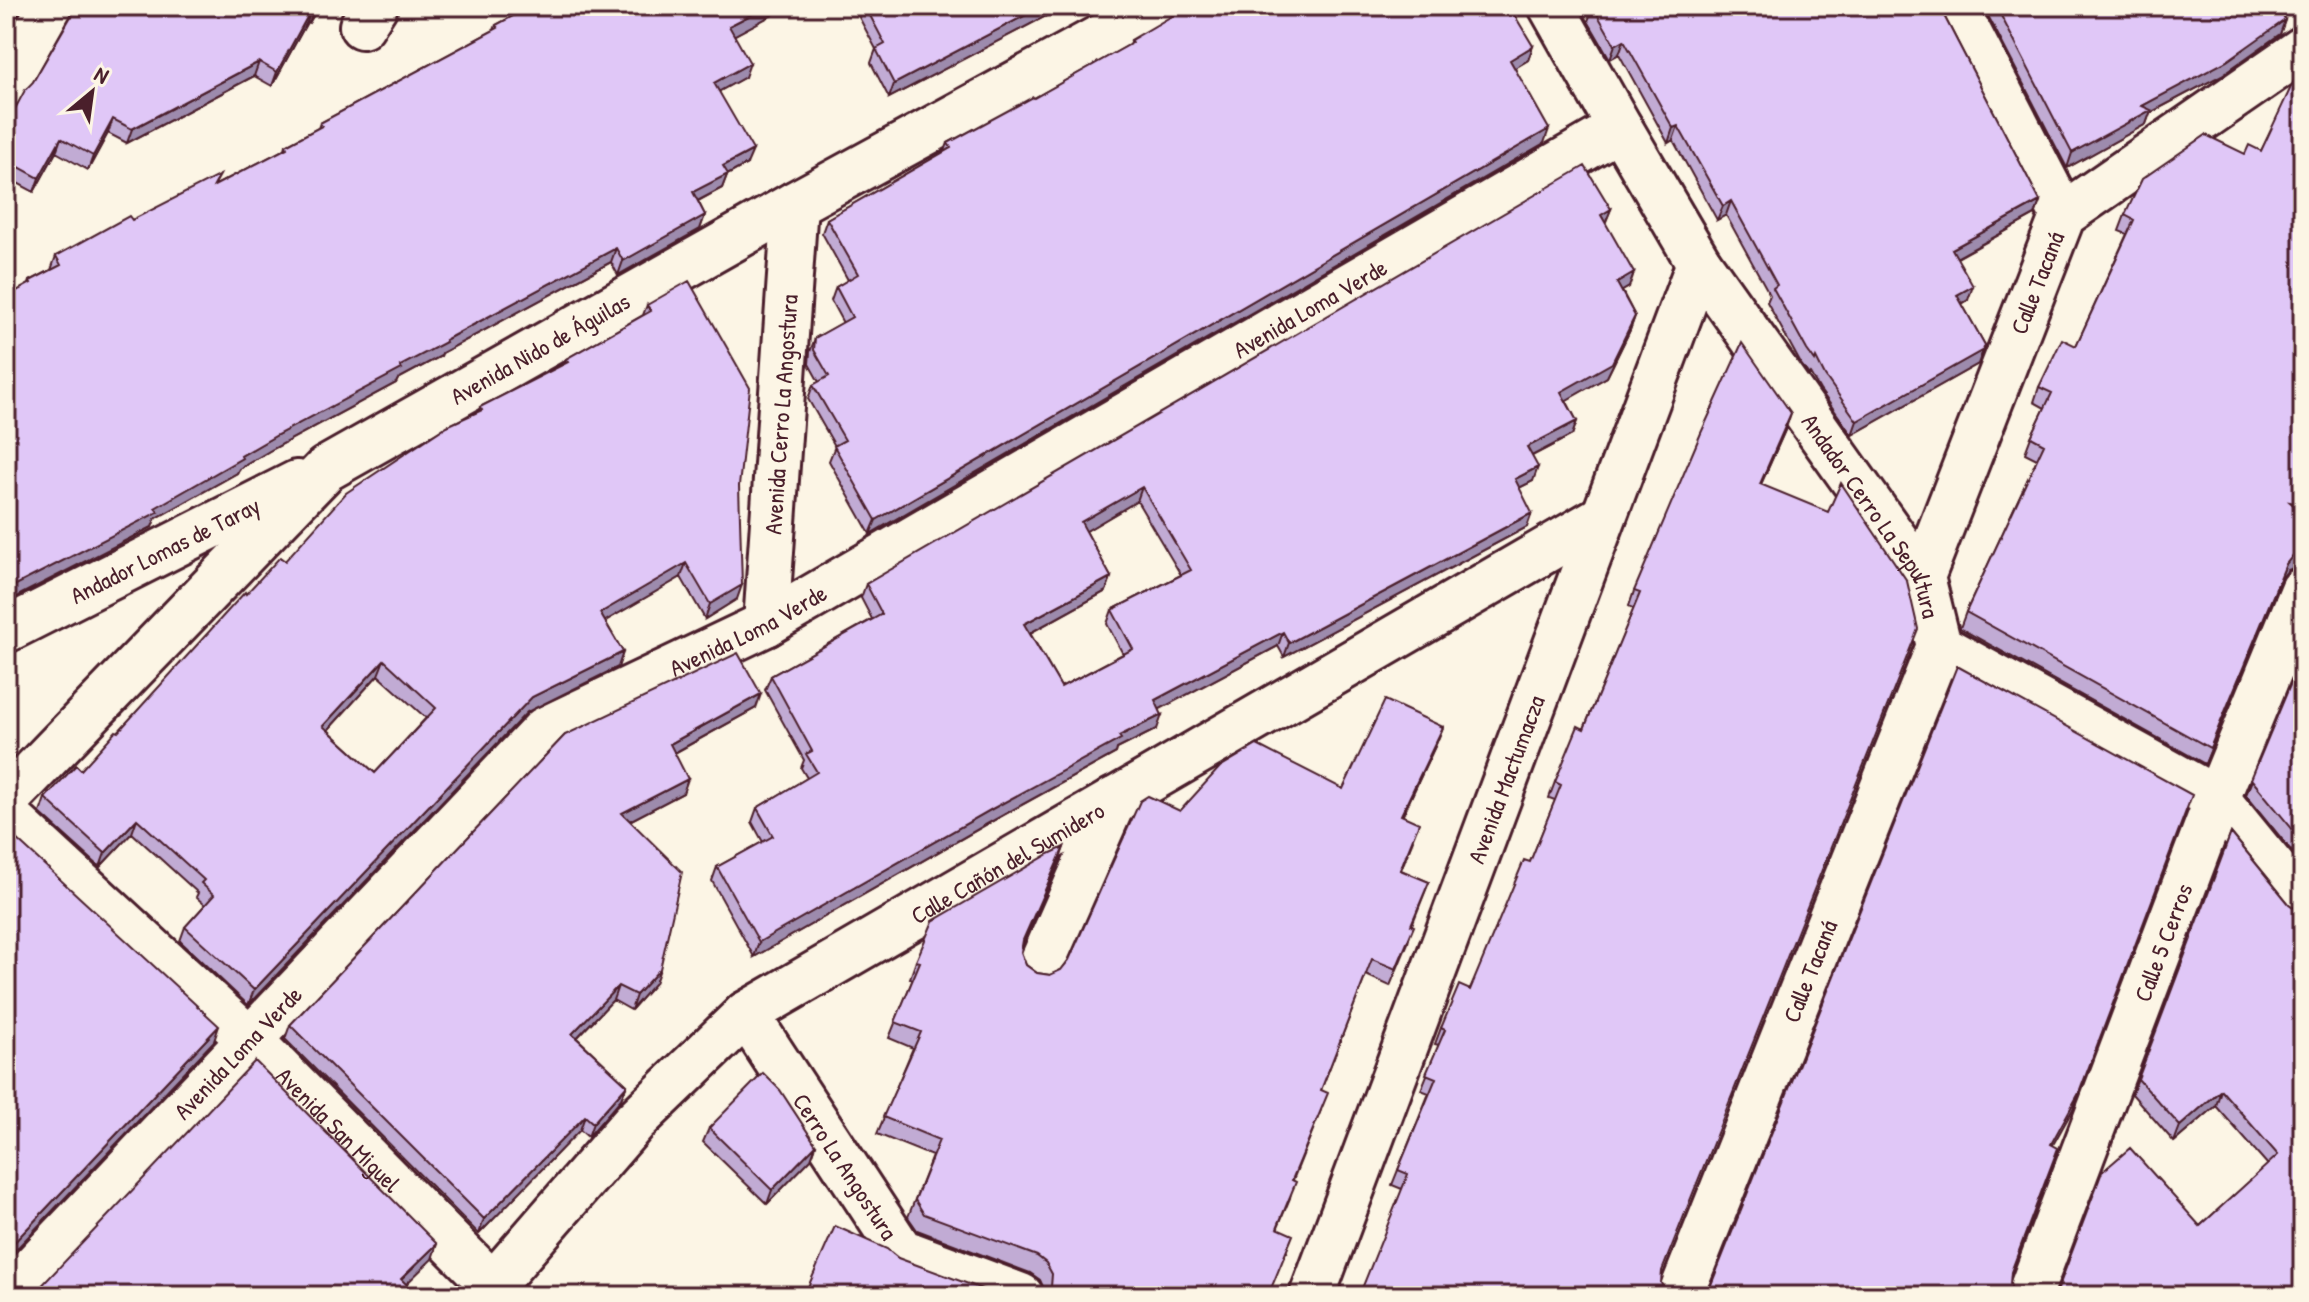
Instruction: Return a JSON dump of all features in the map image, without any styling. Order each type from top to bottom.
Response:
[{"type":"street","points":[[6,84],[51,6]]},
{"type":"street","name":"Avenida Nido de Águilas","points":[[6,800],[326,469],[795,204],[1158,6]]},
{"type":"street","name":"Andador Cerro La Sepultura","points":[[1551,6],[1699,263],[1922,577],[1939,646],[2217,799],[2303,904]]},
{"type":"street","points":[[1955,6],[2063,215]]},
{"type":"street","name":"Calle Tacaná","points":[[1922,577],[2063,215],[2303,49]]},
{"type":"street","name":"Avenida Loma Verde","points":[[6,1296],[545,729],[766,624],[1620,128]]},
{"type":"street","name":"Avenida Cerro La Angostura","points":[[766,624],[795,204]]},
{"type":"street","name":"Avenida Mactumacza","points":[[1312,1296],[1699,263]]},
{"type":"street","name":"Andador Lomas de Taray","points":[[6,630],[326,469]]},
{"type":"street","name":"Calle Cañón del Sumidero","points":[[488,1290],[634,1122],[746,1014],[1603,517]]},
{"type":"street","name":"Calle 5 Cerros","points":[[2029,1296],[2217,799],[2303,590]]},
{"type":"street","name":"Calle Tacaná","points":[[1680,1296],[1939,646]]},
{"type":"street","points":[[1040,967],[1114,800]]},
{"type":"street","name":"Avenida San Miguel","points":[[6,815],[250,1040],[488,1290]]},
{"type":"street","name":"Cerro La Angostura","points":[[746,1014],[901,1251],[1021,1296]]},
{"type":"building","points":[[77,6],[316,6],[312,8],[277,72],[259,62],[132,129],[113,119],[93,156],[61,138],[39,178],[6,160],[6,120],[8,122],[25,90],[33,82]]},
{"type":"building","points":[[532,6],[768,6],[729,26],[750,63],[714,83],[753,150],[723,166],[728,174],[693,192],[705,215],[623,261],[616,248],[445,340],[400,366],[402,369],[277,435],[155,508],[158,512],[6,590],[6,297],[61,265],[56,256],[129,216],[132,220],[220,175],[214,186],[287,148],[286,145],[322,126],[320,123],[498,28],[496,25]]},
{"type":"building","points":[[865,6],[1043,6],[894,84],[876,49],[885,44]]},
{"type":"building","points":[[1189,6],[1509,6],[1533,46],[1510,60],[1549,129],[876,520],[834,446],[845,440],[813,385],[829,376],[814,350],[815,338],[852,317],[836,287],[858,274],[827,219],[951,148],[948,143],[1132,43],[1131,40]]},
{"type":"building","points":[[1595,6],[1939,6],[2040,201],[1952,249],[1973,286],[1957,295],[1985,345],[1983,350],[1857,421],[1816,358],[1815,361],[1807,350],[1773,288],[1777,285],[1731,201],[1723,206],[1678,126],[1673,128],[1624,40],[1615,45]]},
{"type":"building","points":[[1996,6],[2278,6],[2285,20],[2227,61],[2142,106],[2151,110],[2072,153]]},
{"type":"building","points":[[2303,68],[2303,504],[2290,502],[2303,513],[2303,551],[2294,554],[2286,564],[2210,748],[1966,612],[2044,444],[2031,437],[2052,393],[2039,387],[2062,339],[2076,346],[2134,220],[2125,215],[2142,179],[2206,135],[2245,154],[2249,145],[2261,151],[2299,70]]},
{"type":"building","points":[[1585,166],[1611,209],[1601,215],[1634,273],[1617,283],[1635,316],[1612,363],[1561,392],[1577,421],[1527,447],[1538,467],[1515,479],[1532,513],[1289,643],[1283,632],[1155,700],[1162,715],[1119,736],[1121,739],[759,942],[717,867],[773,836],[757,808],[817,772],[806,754],[812,751],[771,676],[882,614],[866,584]],"holes":[[[1142,487],[1191,570],[1112,610],[1133,649],[1061,687],[1024,624],[1111,577],[1081,522]]]},
{"type":"building","points":[[689,281],[750,388],[739,486],[742,585],[710,604],[686,563],[600,613],[623,652],[532,697],[254,990],[185,927],[214,895],[201,883],[204,880],[137,819],[105,853],[45,798],[76,765],[81,770],[245,592],[280,557],[285,561],[346,493],[447,426],[568,362],[566,359],[651,311],[647,305]],"holes":[[[384,660],[436,708],[375,773],[323,726]]]},
{"type":"building","points":[[1742,343],[1791,413],[1760,484],[1828,512],[1841,483],[1907,581],[1918,629],[1662,1271],[1661,1283],[1667,1296],[1359,1296],[1408,1174],[1398,1170],[1436,1078],[1426,1074],[1445,1030],[1441,1028],[1459,985],[1470,990],[1524,860],[1530,862],[1561,785],[1555,782],[1578,726],[1584,729],[1640,593],[1634,591]]},
{"type":"building","points":[[738,653],[761,694],[670,744],[688,779],[622,813],[682,872],[660,969],[636,995],[618,986],[572,1034],[627,1085],[593,1123],[585,1116],[484,1219],[290,1025],[565,735]]},
{"type":"building","points":[[2303,654],[2303,842],[2251,779]]},
{"type":"building","points":[[1957,666],[2192,795],[2079,1093],[2051,1144],[2058,1148],[2011,1272],[2010,1284],[2015,1296],[1704,1296],[1709,1290]]},
{"type":"building","points":[[1385,700],[1443,727],[1401,815],[1419,823],[1400,870],[1429,882],[1396,969],[1372,959],[1321,1090],[1328,1093],[1292,1180],[1296,1182],[1277,1228],[1293,1235],[1268,1296],[1044,1296],[1051,1287],[1052,1274],[1046,1263],[1037,1256],[924,1214],[915,1200],[939,1140],[883,1117],[921,1032],[895,1022],[933,921],[1064,847],[1023,940],[1021,952],[1026,965],[1037,973],[1050,975],[1061,970],[1069,960],[1140,801],[1148,796],[1180,811],[1220,767],[1257,745],[1343,789]]},
{"type":"building","points":[[2231,833],[2289,904],[2303,912],[2303,1296],[2053,1296],[2102,1172],[2130,1148],[2200,1226],[2278,1155],[2221,1090],[2180,1126],[2138,1079]]},
{"type":"building","points":[[14,837],[219,1026],[6,1251],[6,845]]},
{"type":"building","points":[[255,1061],[437,1244],[401,1279],[413,1291],[407,1296],[32,1296]]},
{"type":"building","points":[[763,1073],[780,1090],[816,1145],[772,1190],[709,1128]]},
{"type":"building","points":[[835,1226],[887,1249],[898,1258],[1001,1296],[804,1296]]}]
